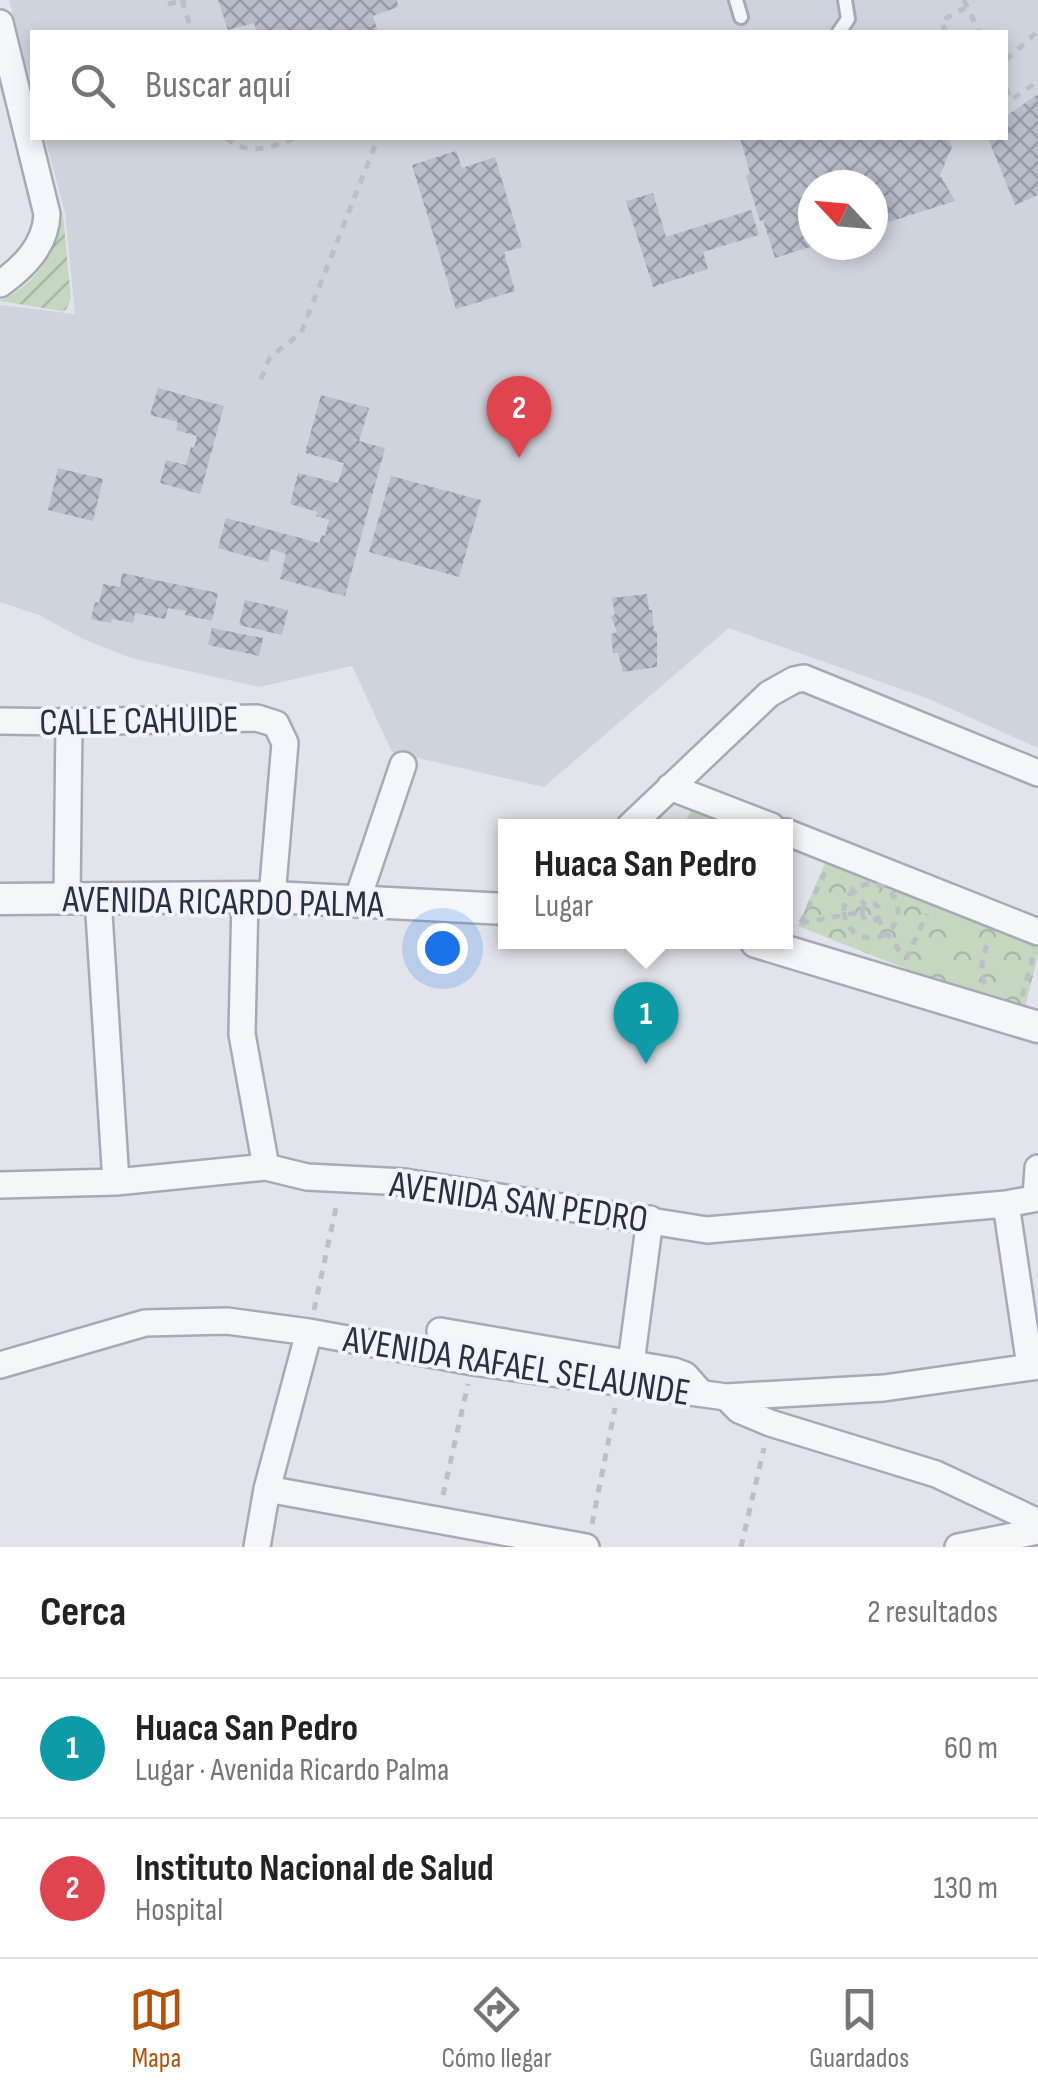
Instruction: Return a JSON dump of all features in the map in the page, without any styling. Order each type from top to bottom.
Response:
[{"type":"street","points":[[0,23],[10,99],[47,214],[46,230],[30,258],[0,284]]},
{"type":"street","points":[[637,819],[769,694],[804,678],[1038,773]]},
{"type":"street","name":"CALLE CAHUIDE","points":[[0,721],[257,718],[276,724],[285,742],[259,898]]},
{"type":"street","points":[[67,899],[68,722]]},
{"type":"street","points":[[357,902],[403,765]]},
{"type":"street","points":[[670,787],[753,819]]},
{"type":"street","points":[[793,835],[1035,938]]},
{"type":"street","points":[[98,898],[116,1182]]},
{"type":"street","points":[[259,898],[242,1034],[266,1167]]},
{"type":"street","name":"AVENIDA RICARDO PALMA","points":[[0,900],[259,898],[498,909]]},
{"type":"street","points":[[779,949],[1038,1027]]},
{"type":"street","name":"AVENIDA SAN PEDRO","points":[[0,1185],[116,1182],[266,1167],[308,1177],[405,1182],[708,1230],[1037,1198]]},
{"type":"street","points":[[1037,1198],[1038,1168]]},
{"type":"street","points":[[1006,1204],[1034,1366]]},
{"type":"street","points":[[440,1331],[626,1373],[650,1219]]},
{"type":"street","name":"AVENIDA RAFAEL SELAUNDE","points":[[0,1365],[145,1323],[227,1322],[309,1332],[473,1362],[626,1373],[713,1395],[884,1388],[1034,1366]]},
{"type":"street","points":[[257,1547],[309,1332]]},
{"type":"street","points":[[713,1395],[770,1423],[936,1474],[1038,1522]]},
{"type":"street","points":[[268,1490],[438,1520],[589,1538]]},
{"type":"street","points":[[958,1547],[1038,1531]]},
{"type":"lane","points":[[736,0],[741,17]]},
{"type":"lane","points":[[840,30],[848,19],[845,0]]},
{"type":"path","points":[[168,4],[183,0],[191,30]]},
{"type":"path","points":[[964,0],[978,30]]},
{"type":"path","points":[[945,30],[941,20],[967,8]]},
{"type":"path","points":[[1008,58],[1038,30]]},
{"type":"path","points":[[1008,101],[1038,81]]},
{"type":"path","points":[[230,140],[254,151],[290,140]]},
{"type":"path","points":[[261,379],[270,356],[301,333],[377,140]]},
{"type":"path","points":[[830,861],[801,924],[862,912]]},
{"type":"path","points":[[864,875],[898,889]]},
{"type":"path","points":[[862,885],[884,887],[898,908],[895,924],[874,939],[859,936],[846,924],[844,915],[844,906],[853,890],[862,885]]},
{"type":"path","points":[[866,903],[878,905],[877,918],[864,919],[866,903]]},
{"type":"path","points":[[877,918],[904,964],[932,903]]},
{"type":"path","points":[[986,924],[988,938],[981,975],[986,987]]},
{"type":"path","points":[[1016,1006],[1035,938]]},
{"type":"path","points":[[309,1332],[342,1178]]},
{"type":"path","points":[[438,1520],[473,1362]]},
{"type":"path","points":[[589,1538],[626,1373]]},
{"type":"path","points":[[741,1547],[770,1423]]},
{"type":"shaded area","points":[[9,0],[1038,0],[1038,748],[929,699],[729,628],[544,787],[392,752],[352,666],[259,687],[131,658],[83,639],[39,615],[0,602],[0,305],[75,314],[65,213],[46,140],[1008,140],[1008,30],[30,30],[30,80]]},
{"type":"green space","points":[[63,214],[71,299],[66,310],[0,301],[29,282],[43,265]]},
{"type":"green space","points":[[694,805],[728,819],[687,819]]},
{"type":"green space","points":[[828,856],[1038,939],[1038,955],[1023,1015],[798,926]]},
{"type":"building","points":[[218,0],[397,0],[398,7],[373,16],[377,30],[256,30],[254,23],[228,30]]},
{"type":"building","points":[[1038,94],[1038,195],[1015,205],[989,140],[1008,140],[1008,115]]},
{"type":"building","points":[[741,140],[949,140],[952,147],[940,175],[955,201],[888,222],[888,170],[798,170],[798,251],[775,258],[746,176],[750,173]]},
{"type":"building","points":[[456,151],[462,168],[495,157],[522,247],[504,252],[515,291],[456,309],[412,165]]},
{"type":"building","points":[[653,193],[666,237],[751,210],[759,235],[703,252],[708,269],[653,287],[626,201]]},
{"type":"building","points":[[158,388],[224,406],[200,494],[160,483],[166,460],[186,465],[197,436],[176,430],[178,422],[150,415]]},
{"type":"building","points":[[321,395],[369,408],[359,441],[385,448],[345,596],[280,579],[286,554],[271,549],[268,562],[218,548],[226,518],[319,543],[325,536],[329,520],[316,516],[318,512],[290,504],[298,473],[338,483],[344,463],[305,453]]},
{"type":"building","points":[[58,468],[103,479],[93,521],[48,510]]},
{"type":"building","points":[[391,476],[481,500],[459,577],[369,552]]},
{"type":"building","points":[[122,573],[218,593],[212,621],[168,608],[165,619],[135,613],[133,623],[91,619],[103,584],[120,587]]},
{"type":"building","points":[[647,594],[657,631],[657,667],[623,672],[618,653],[613,653],[611,634],[617,632],[611,616],[615,615],[612,598]]},
{"type":"building","points":[[245,600],[288,610],[282,635],[239,625]]},
{"type":"building","points":[[212,628],[263,638],[259,656],[208,645]]},
{"type":"place","name":"Instituto Nacional de Salud","points":[[519,458]]},
{"type":"place","name":"Huaca San Pedro","points":[[646,1064]]}]
